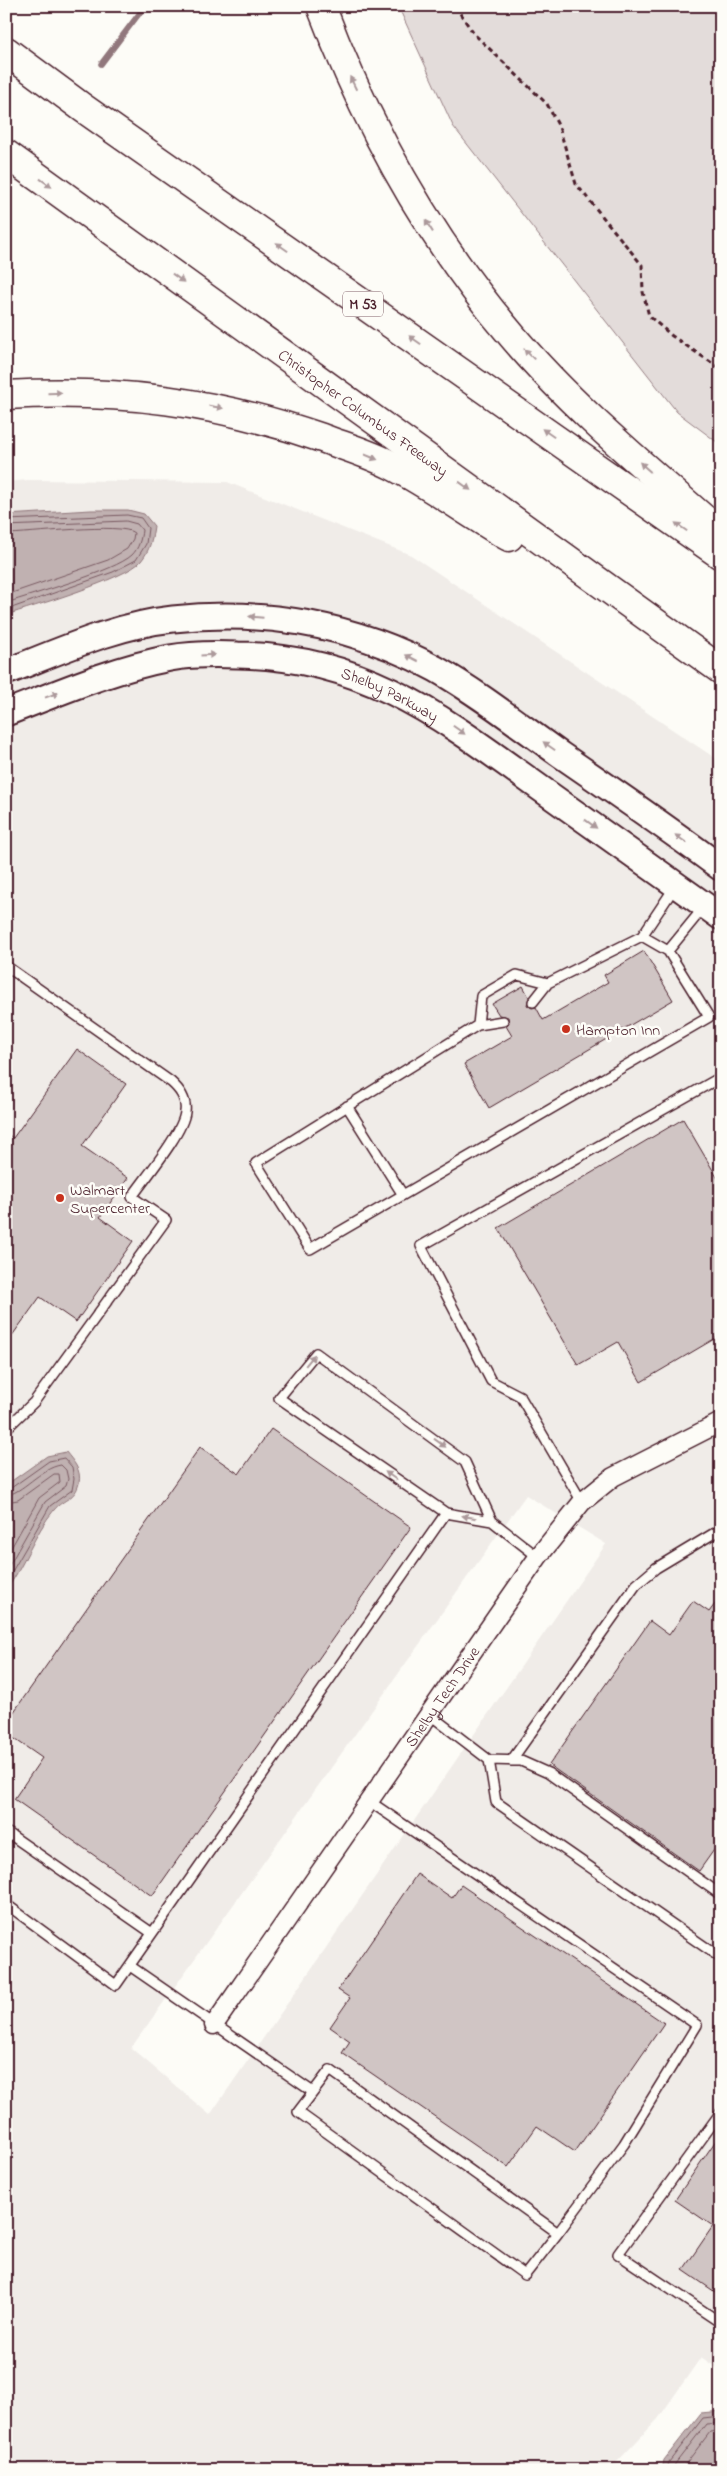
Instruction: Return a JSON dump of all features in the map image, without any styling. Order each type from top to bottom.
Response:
[{"type":"highway","points":[[321,6],[339,54],[387,154],[410,196],[460,271],[513,338],[586,414],[721,534]]},
{"type":"highway","name":"M 53","points":[[6,52],[83,108],[721,554]]},
{"type":"highway","name":"Christopher Columbus Freeway","points":[[6,154],[721,670]]},
{"type":"highway","points":[[6,395],[58,392],[164,398],[224,409],[296,429],[348,448],[392,466],[699,655]]},
{"type":"street","points":[[6,672],[97,637],[172,619],[244,616],[309,623],[351,633],[410,656],[471,691],[721,868]]},
{"type":"street","name":"Shelby Parkway","points":[[6,713],[104,675],[172,658],[212,654],[248,655],[286,657],[319,663],[351,673],[422,705],[713,911]]},
{"type":"street","name":"Shelby Tech Drive","points":[[214,2025],[538,1557],[582,1502],[614,1477],[721,1422]]},
{"type":"lane","points":[[533,1002],[548,983],[642,936],[676,884]]},
{"type":"lane","points":[[668,951],[713,911]]},
{"type":"lane","points":[[503,1021],[478,1025],[256,1163],[310,1250],[709,1017],[668,951],[642,936]]},
{"type":"lane","points":[[6,966],[179,1088],[184,1099],[186,1112],[181,1126],[132,1197],[166,1220],[34,1402],[6,1429]]},
{"type":"lane","points":[[478,1025],[481,996],[517,975],[548,983]]},
{"type":"lane","points":[[582,1502],[520,1396],[491,1381],[421,1246],[721,1077]]},
{"type":"lane","points":[[347,1106],[403,1196]]},
{"type":"lane","points":[[492,1521],[446,1514],[279,1398],[316,1353],[465,1462],[492,1521],[538,1557]]},
{"type":"lane","points":[[6,1904],[116,1984],[446,1514]]},
{"type":"lane","points":[[511,1761],[636,1585],[656,1568],[721,1530]]},
{"type":"lane","points":[[429,1714],[490,1760],[521,1761],[548,1773],[721,1895]]},
{"type":"lane","points":[[490,1760],[496,1802],[721,1958]]},
{"type":"lane","points":[[369,1801],[697,2025],[624,2144],[558,2233],[525,2275],[298,2112],[330,2070],[558,2233]]},
{"type":"lane","points":[[6,1834],[8,1832],[152,1933]]},
{"type":"lane","points":[[130,1966],[313,2092]]},
{"type":"lane","points":[[721,2112],[618,2254],[721,2324]]},
{"type":"path","points":[[456,6],[474,34],[547,104],[559,128],[576,184],[642,265],[643,292],[649,316],[672,336],[721,369]]},
{"type":"shaded area","points":[[398,6],[721,6],[721,445],[677,412],[453,126]]},
{"type":"shaded area","points":[[28,480],[227,482],[411,555],[721,762],[721,2371],[701,2357],[658,2419],[614,2465],[620,2470],[6,2470],[6,482]],"holes":[[[526,1495],[606,1544],[210,2115],[131,2048]]]},
{"type":"water","points":[[91,510],[128,510],[144,514],[154,526],[150,545],[141,561],[132,568],[99,583],[6,615],[6,515]]},
{"type":"water","points":[[66,1452],[78,1470],[80,1478],[77,1489],[47,1519],[6,1590],[6,1485],[47,1456]]},
{"type":"water","points":[[721,2411],[721,2470],[662,2470],[664,2460],[701,2413]]},
{"type":"building","name":"Hampton Inn","points":[[644,951],[673,1000],[489,1108],[464,1064],[512,1036],[506,1026],[509,1023],[508,1017],[499,1015],[492,1004],[523,986],[529,997],[527,1005],[532,1008],[536,1007],[543,1020],[608,982],[604,975]]},
{"type":"building","name":"Walmart Supercenter","points":[[77,1049],[126,1084],[82,1146],[128,1178],[100,1217],[133,1241],[76,1322],[40,1297],[6,1344],[6,1133],[13,1138]]},
{"type":"building","points":[[683,1119],[721,1184],[721,1335],[641,1382],[618,1342],[578,1365],[498,1228]]},
{"type":"building","points":[[271,1429],[411,1527],[152,1896],[14,1799],[42,1758],[6,1733],[6,1723],[200,1447],[239,1474]]},
{"type":"building","points":[[721,1596],[721,1840],[699,1871],[549,1765],[650,1621],[669,1635],[693,1601],[709,1612]]},
{"type":"building","points":[[417,1874],[452,1898],[461,1885],[664,2023],[575,2152],[537,2126],[508,2167],[342,2053],[350,2041],[330,2027],[350,1998],[338,1990]]},
{"type":"building","points":[[721,2133],[721,2296],[683,2270],[713,2226],[675,2200]]},
{"type":"waterway","points":[[101,64],[145,6]]},
{"type":"place","name":"Hampton Inn","points":[[566,1029]]},
{"type":"place","name":"Walmart Supercenter","points":[[60,1198]]}]
